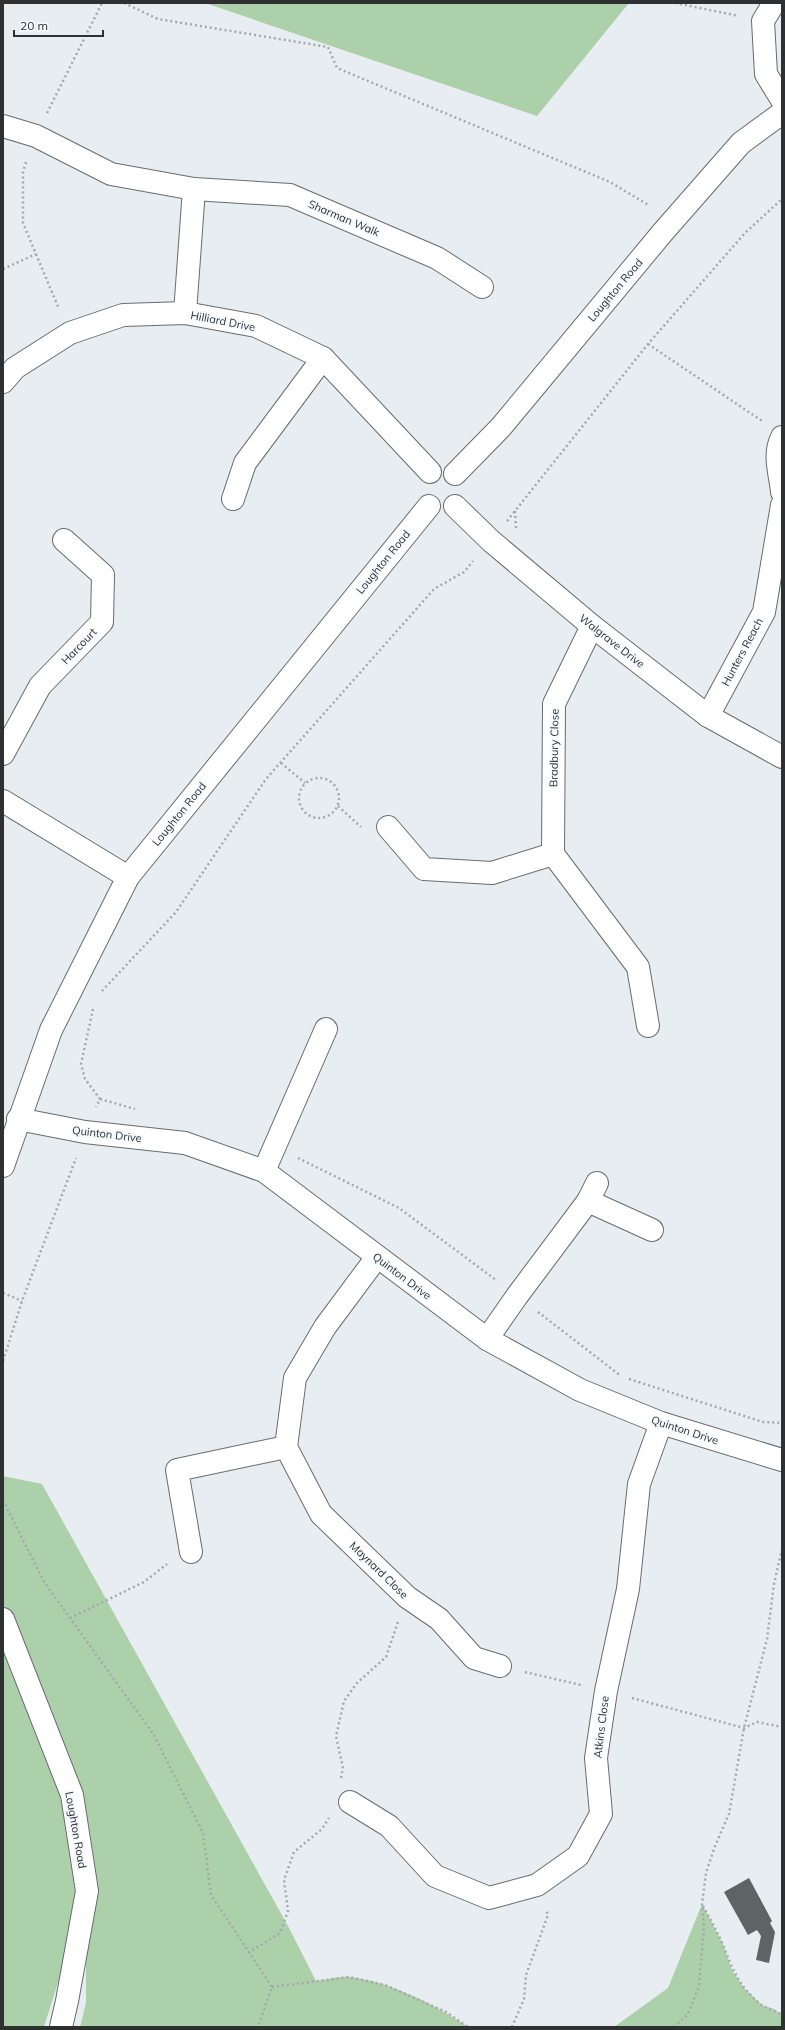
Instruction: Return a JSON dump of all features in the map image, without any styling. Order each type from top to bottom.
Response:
[{"type":"street","points":[[768,12],[766,74],[782,100]]},
{"type":"street","name":"Loughton Road","points":[[455,474],[501,427],[672,220],[740,143],[782,113]]},
{"type":"street","name":"Sharman Walk","points":[[3,126],[36,136],[110,174],[194,189],[290,195],[437,258],[482,287]]},
{"type":"street","points":[[186,313],[194,189]]},
{"type":"street","name":"Hilliard Drive","points":[[3,382],[15,368],[70,333],[123,315],[186,313],[256,326],[323,358],[430,472]]},
{"type":"street","points":[[233,499],[246,463],[323,358]]},
{"type":"street","points":[[782,437],[778,446],[776,457],[781,471],[782,492]]},
{"type":"street","points":[[444,469],[455,474],[462,487],[462,494],[455,506],[449,510],[442,511],[428,506],[422,497],[421,485],[430,472],[444,469]]},
{"type":"street","name":"Loughton Road","points":[[3,1166],[51,1030],[128,877],[428,506]]},
{"type":"street","name":"Walgrave Drive","points":[[455,506],[490,541],[592,626],[708,716],[782,757]]},
{"type":"street","name":"Hunters Reach","points":[[708,716],[764,612],[782,511]]},
{"type":"street","name":"Harcourt","points":[[3,754],[40,686],[102,622],[103,575],[64,540]]},
{"type":"street","name":"Bradbury Close","points":[[553,854],[554,704],[592,626]]},
{"type":"street","points":[[3,801],[128,877]]},
{"type":"street","points":[[388,827],[424,869],[492,872],[553,854],[638,967],[648,1026]]},
{"type":"street","points":[[264,1172],[326,1029]]},
{"type":"street","name":"Quinton Drive","points":[[18,1120],[85,1132],[185,1143],[264,1172],[487,1339],[580,1390],[661,1423],[782,1460]]},
{"type":"street","points":[[487,1339],[593,1192],[652,1230]]},
{"type":"street","points":[[191,1552],[177,1470],[286,1447],[295,1378],[325,1327],[377,1257]]},
{"type":"street","name":"Atkins Close","points":[[350,1802],[389,1826],[435,1876],[489,1898],[537,1885],[578,1856],[601,1814],[596,1758],[606,1691],[628,1589],[639,1484],[661,1423]]},
{"type":"street","name":"Maynard Close","points":[[286,1447],[321,1514],[407,1597],[438,1619],[474,1658],[500,1666]]},
{"type":"street","name":"Loughton Road","points":[[3,1619],[72,1795],[87,1891],[61,2027]]},
{"type":"path","points":[[124,3],[158,19],[328,47],[337,68],[610,182],[672,220]]},
{"type":"path","points":[[675,3],[768,12]]},
{"type":"path","points":[[101,992],[176,912],[266,779],[434,589],[464,572],[648,344],[745,233],[782,199]]},
{"type":"path","points":[[3,269],[36,254]]},
{"type":"path","points":[[648,344],[763,422]]},
{"type":"path","points":[[281,763],[305,783]]},
{"type":"path","points":[[317,778],[330,781],[338,792],[339,799],[334,812],[329,816],[316,819],[304,813],[300,808],[298,795],[305,783],[317,778]]},
{"type":"path","points":[[94,1005],[81,1064],[85,1080],[100,1099],[138,1110]]},
{"type":"path","points":[[3,1361],[22,1301],[85,1132],[100,1099]]},
{"type":"path","points":[[275,1147],[399,1208],[517,1296],[621,1377],[763,1422],[782,1423]]},
{"type":"path","points":[[3,1293],[22,1301]]},
{"type":"path","points":[[3,1500],[44,1582],[154,1735],[203,1833],[210,1895],[272,1987]]},
{"type":"path","points":[[674,2027],[688,2014],[699,1986],[704,1927],[702,1904],[706,1873],[715,1846],[729,1814],[744,1728],[767,1639],[774,1584],[782,1549]]},
{"type":"path","points":[[70,1618],[144,1582],[168,1563],[191,1552]]},
{"type":"path","points":[[341,1782],[343,1768],[336,1736],[344,1700],[356,1683],[386,1657],[407,1597]]},
{"type":"path","points":[[500,1666],[606,1691],[744,1728],[757,1722],[782,1727]]},
{"type":"path","points":[[248,1953],[280,1933],[288,1911],[284,1880],[294,1852],[322,1829],[330,1816]]},
{"type":"path","points":[[512,2027],[524,1999],[526,1975],[548,1915],[537,1885]]},
{"type":"path","points":[[702,1904],[723,1944],[732,1970],[744,1988],[762,2006],[774,2009],[782,2015]]},
{"type":"path","points":[[272,1987],[349,1977],[385,1985],[446,2012],[468,2027]]},
{"type":"path","points":[[258,2027],[272,1987]]},
{"type":"green space","points":[[205,3],[629,3],[537,116]]},
{"type":"green space","points":[[3,1476],[42,1484],[288,1926],[316,1981],[350,1977],[380,1983],[412,1995],[442,2010],[468,2027],[80,2027],[86,2003],[86,1893],[44,2027],[3,2027]]},
{"type":"green space","points":[[702,1904],[723,1944],[732,1970],[744,1988],[762,2005],[774,2009],[782,2015],[782,2027],[614,2027],[668,1988]]},
{"type":"building","points":[[749,1878],[772,1921],[770,1923],[775,1932],[769,1963],[756,1960],[761,1936],[757,1930],[748,1935],[724,1892]]}]
